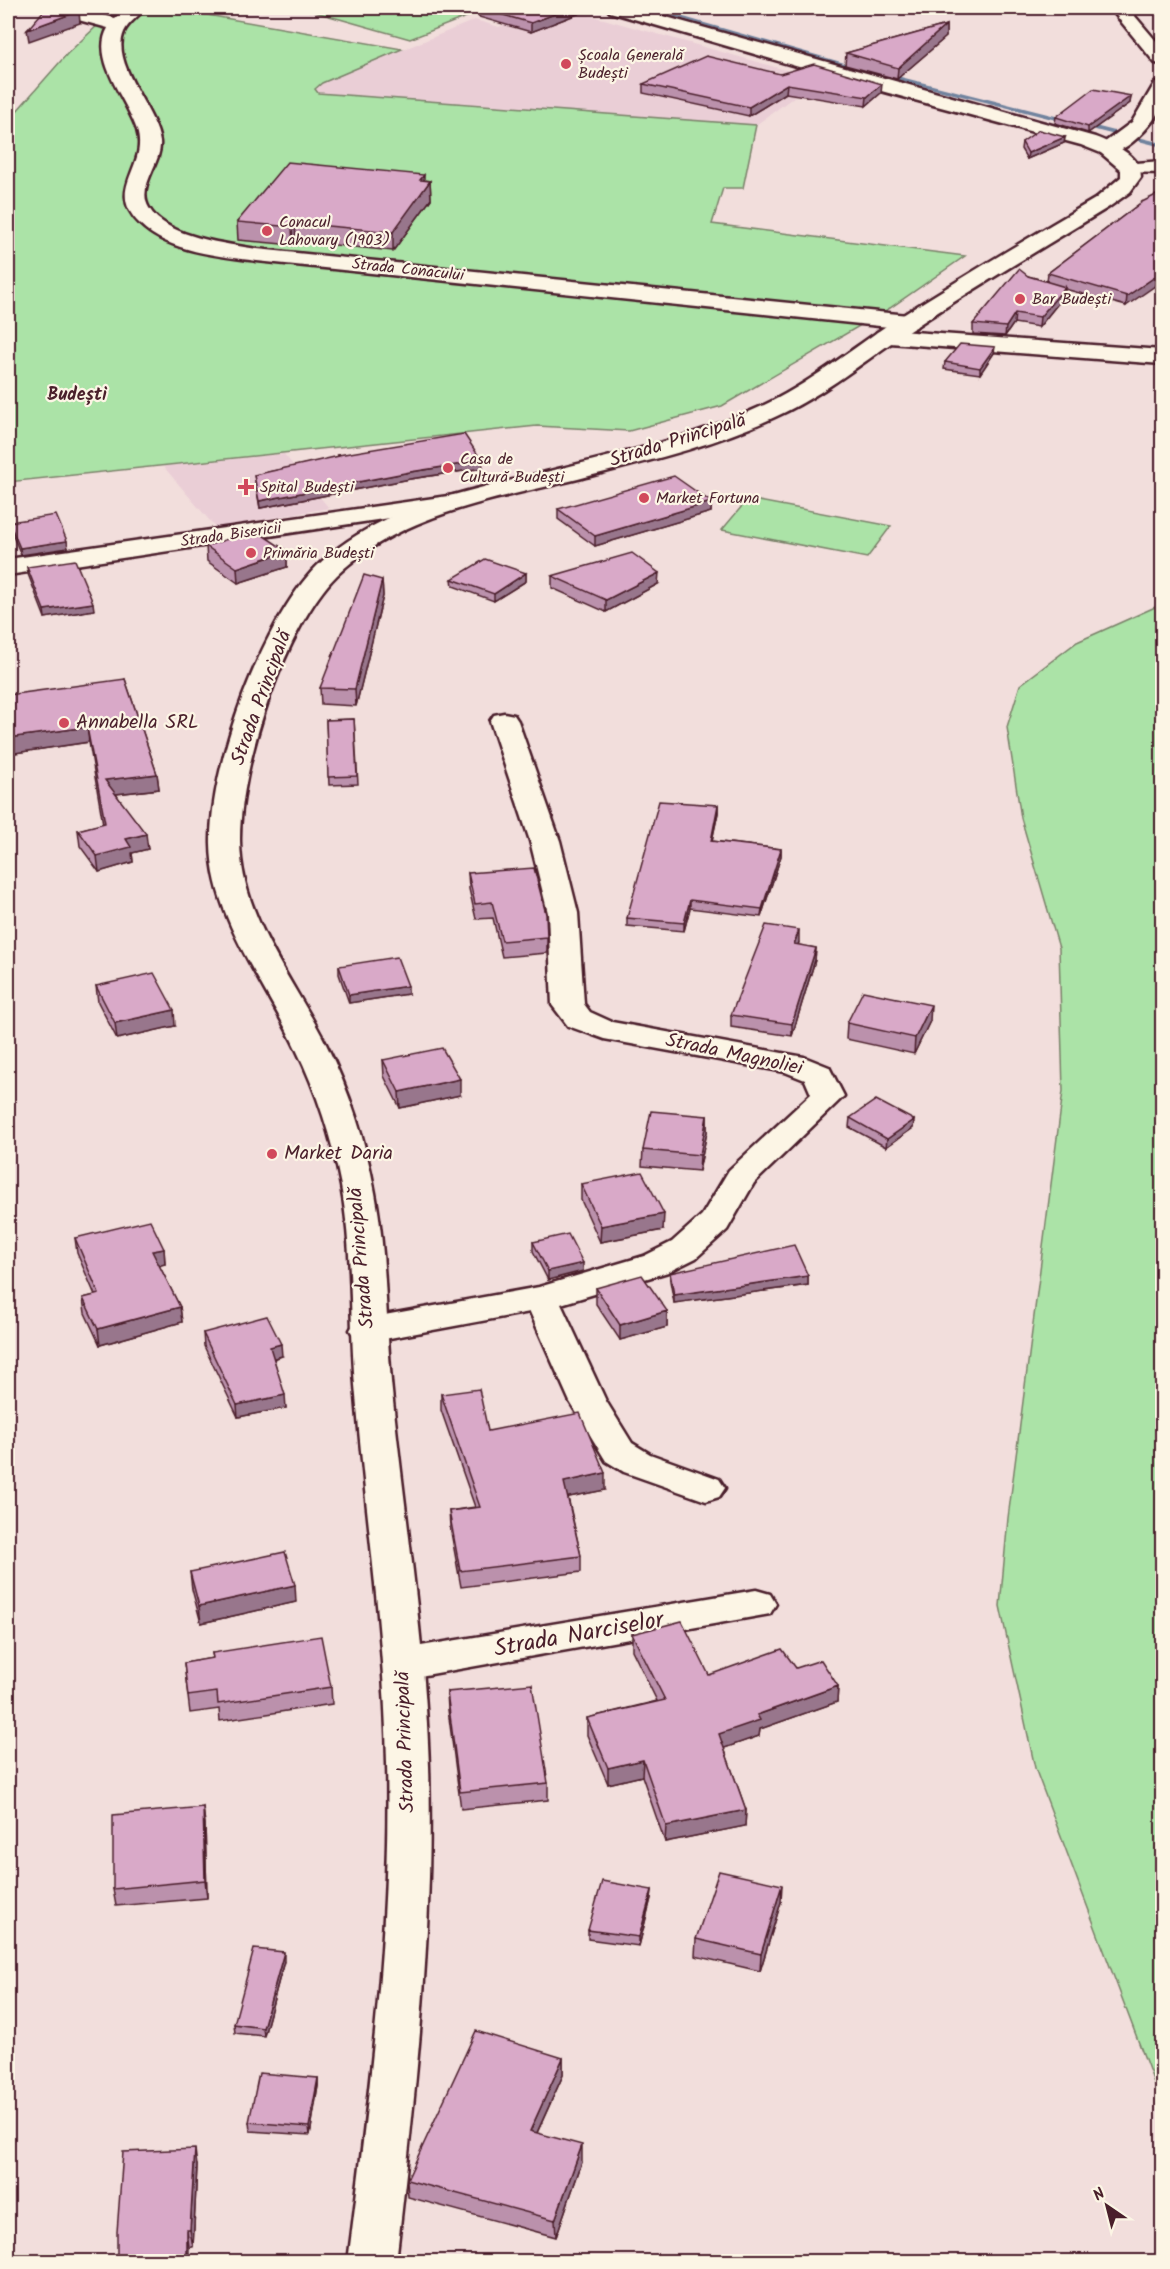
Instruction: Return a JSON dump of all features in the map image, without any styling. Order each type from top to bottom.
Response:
[{"type":"main road","points":[[55,8],[120,25]]},
{"type":"main road","name":"Strada Conacului","points":[[136,8],[120,25],[112,41],[112,51],[150,141],[150,149],[137,183],[135,198],[138,209],[158,226],[201,245],[256,255],[896,330],[1162,357]]},
{"type":"main road","points":[[616,8],[892,88],[1088,141],[1119,142],[1140,126],[1162,87]]},
{"type":"main road","points":[[1119,8],[1162,59]]},
{"type":"main road","points":[[1119,142],[1131,168],[1162,167]]},
{"type":"main road","name":"Strada Principală","points":[[372,2262],[397,2048],[409,1871],[408,1766],[403,1664],[368,1330],[360,1199],[334,1098],[314,1050],[245,920],[232,890],[225,848],[229,793],[262,685],[283,634],[312,587],[348,554],[380,533],[455,502],[644,453],[736,425],[807,391],[896,330],[1102,203],[1123,188],[1131,177],[1131,168]]},
{"type":"main road","name":"Strada Bisericii","points":[[8,567],[455,502]]},
{"type":"main road","name":"Strada Magnoliei","points":[[368,1330],[541,1298],[656,1264],[684,1250],[715,1222],[741,1177],[828,1096],[818,1074],[793,1064],[604,1030],[579,1019],[568,1005],[563,913],[545,841],[504,721]]},
{"type":"main road","points":[[541,1298],[588,1402],[619,1452],[637,1463],[706,1488]]},
{"type":"main road","name":"Strada Narciselor","points":[[403,1664],[756,1604]]},
{"type":"shaded area","name":"Școala Generală Budești","points":[[546,8],[564,8],[818,79],[756,125],[318,93],[315,89],[322,83],[475,20],[499,27]]},
{"type":"shaded area","name":"Spital Budești","points":[[284,454],[329,508],[216,528],[163,466]]},
{"type":"green space","points":[[116,8],[167,8],[402,49],[322,83],[315,89],[318,93],[756,125],[743,188],[723,188],[712,224],[965,256],[890,308],[722,406],[629,431],[537,426],[8,482],[8,121],[67,54]]},
{"type":"green space","points":[[301,8],[489,8],[410,39]]},
{"type":"green space","points":[[748,499],[891,526],[867,558],[722,530]]},
{"type":"green space","points":[[1162,604],[1162,2104],[1035,1768],[1000,1606],[1008,1518],[1063,1091],[1059,948],[1021,818],[1007,727],[1020,685],[1077,642]]},
{"type":"building","points":[[46,8],[64,8],[79,11],[27,30]]},
{"type":"building","points":[[479,8],[570,8],[531,23]]},
{"type":"building","points":[[946,25],[898,68],[846,53]]},
{"type":"building","points":[[706,56],[780,74],[814,64],[882,84],[867,97],[787,84],[749,107],[643,84]]},
{"type":"building","points":[[1093,89],[1131,96],[1088,127],[1056,117]]},
{"type":"building","points":[[1039,130],[1065,137],[1028,153],[1022,142]]},
{"type":"building","points":[[287,162],[424,175],[420,180],[430,181],[393,232],[295,223],[292,227],[237,222]]},
{"type":"building","points":[[1162,192],[1162,272],[1127,296],[1048,273],[1142,202]]},
{"type":"building","points":[[1019,269],[1028,276],[1065,287],[1040,317],[1015,313],[1006,327],[973,324]]},
{"type":"building","points":[[960,344],[995,347],[980,368],[945,362]]},
{"type":"building","points":[[464,434],[482,461],[410,472],[259,501],[254,475],[338,455]]},
{"type":"building","points":[[674,476],[711,502],[595,536],[558,509]]},
{"type":"building","points":[[56,515],[67,541],[20,548],[9,522]]},
{"type":"building","points":[[255,530],[287,551],[237,568],[206,546]]},
{"type":"building","points":[[632,553],[659,573],[606,600],[552,576]]},
{"type":"building","points":[[485,559],[526,573],[494,594],[452,579]]},
{"type":"building","points":[[75,560],[93,603],[44,610],[27,567]]},
{"type":"building","points":[[364,575],[382,580],[355,689],[320,688]]},
{"type":"building","points":[[125,679],[157,774],[105,780],[146,834],[126,839],[131,847],[97,856],[78,830],[105,823],[87,727],[8,738],[8,695]]},
{"type":"building","points":[[354,719],[357,776],[328,777],[326,720]]},
{"type":"building","points":[[659,801],[718,805],[711,841],[781,849],[762,909],[690,900],[684,923],[627,918]]},
{"type":"building","points":[[534,868],[546,914],[547,937],[502,941],[492,902],[475,904],[468,873]]},
{"type":"building","points":[[766,925],[799,930],[794,944],[816,948],[792,1024],[731,1015]]},
{"type":"building","points":[[397,957],[408,986],[349,995],[339,966]]},
{"type":"building","points":[[154,973],[174,1010],[115,1023],[96,986]]},
{"type":"building","points":[[863,991],[931,1005],[915,1038],[847,1023]]},
{"type":"building","points":[[442,1048],[460,1079],[399,1092],[383,1060]]},
{"type":"building","points":[[876,1100],[914,1120],[887,1139],[850,1118]]},
{"type":"building","points":[[651,1111],[707,1116],[700,1155],[643,1150]]},
{"type":"building","points":[[642,1172],[664,1214],[601,1226],[581,1184]]},
{"type":"building","points":[[150,1220],[164,1249],[152,1251],[180,1307],[98,1329],[83,1298],[99,1294],[75,1238]]},
{"type":"building","points":[[568,1234],[583,1263],[548,1271],[533,1242]]},
{"type":"building","points":[[794,1245],[808,1276],[674,1295],[670,1273]]},
{"type":"building","points":[[642,1275],[667,1311],[620,1325],[596,1288]]},
{"type":"building","points":[[267,1316],[281,1344],[270,1347],[285,1395],[237,1405],[203,1333]]},
{"type":"building","points":[[479,1389],[488,1431],[580,1413],[605,1473],[564,1482],[581,1556],[460,1571],[449,1511],[480,1507],[441,1394]]},
{"type":"building","points":[[285,1552],[295,1585],[199,1606],[190,1572]]},
{"type":"building","points":[[682,1621],[709,1675],[782,1649],[796,1668],[821,1660],[838,1686],[757,1715],[760,1720],[719,1734],[746,1810],[666,1826],[643,1760],[608,1768],[587,1718],[665,1700],[632,1634]]},
{"type":"building","points":[[321,1636],[331,1687],[218,1704],[217,1692],[188,1696],[184,1663],[213,1658],[212,1653]]},
{"type":"building","points":[[532,1684],[548,1783],[460,1792],[447,1692]]},
{"type":"building","points":[[203,1807],[205,1880],[113,1889],[113,1815]]},
{"type":"building","points":[[719,1871],[782,1885],[761,1954],[696,1939]]},
{"type":"building","points":[[602,1881],[652,1890],[639,1937],[588,1930]]},
{"type":"building","points":[[254,1949],[284,1952],[263,2028],[234,2024]]},
{"type":"building","points":[[476,2031],[563,2058],[530,2131],[582,2145],[555,2220],[407,2180]]},
{"type":"building","points":[[259,2073],[318,2078],[309,2127],[249,2122]]},
{"type":"building","points":[[195,2149],[190,2230],[187,2230],[187,2262],[117,2262],[123,2152]]},
{"type":"waterway","points":[[647,8],[859,68]]},
{"type":"waterway","points":[[885,75],[1162,145]]},
{"type":"place","name":"Școala Generală Budești","points":[[566,64]]},
{"type":"place","name":"Conacul Lahovary (1903)","points":[[267,231]]},
{"type":"place","name":"Bar Budești","points":[[1020,299]]},
{"type":"place","name":"Casa de Cultură Budești","points":[[448,468]]},
{"type":"place","name":"Spital Budești","points":[[246,487]]},
{"type":"place","name":"Market Fortuna","points":[[644,498]]},
{"type":"place","name":"Primăria Budești","points":[[251,553]]},
{"type":"place","name":"Annabella SRL","points":[[64,723]]},
{"type":"place","name":"Market Daria","points":[[272,1154]]},
{"type":"district","name":"Budești","points":[[77,395]]}]
